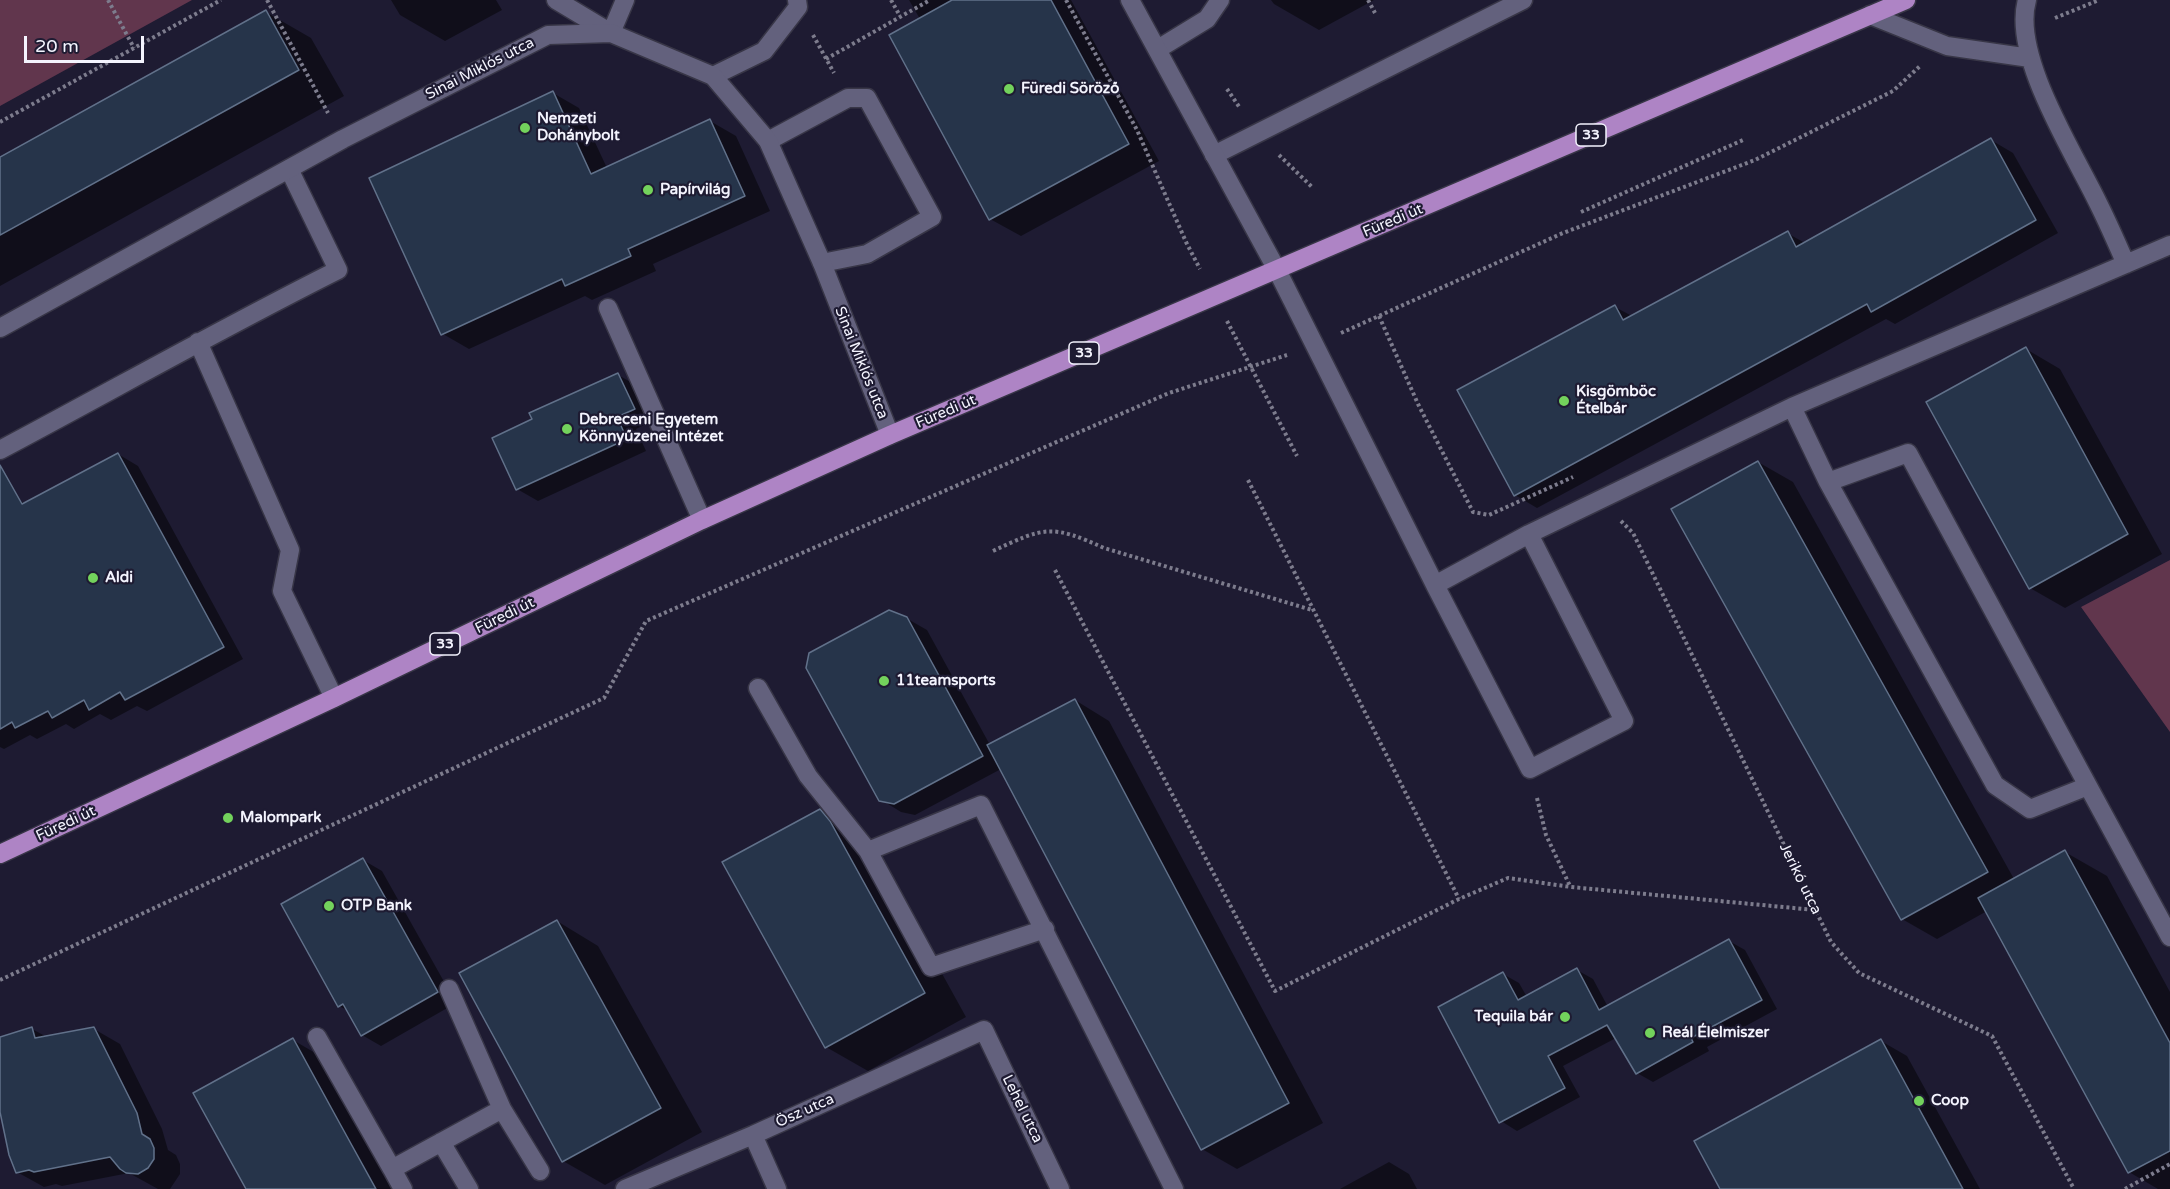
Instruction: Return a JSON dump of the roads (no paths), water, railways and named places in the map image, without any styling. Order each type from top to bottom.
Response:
[{"type":"main road","name":"Füredi út","points":[[0,854],[334,698],[702,520],[890,435],[1906,0]]},
{"type":"street","points":[[556,0],[611,33],[625,0]]},
{"type":"street","points":[[1130,0],[1277,270],[1530,769],[1624,721],[1529,534]]},
{"type":"street","points":[[1158,49],[1207,20],[1220,0]]},
{"type":"street","points":[[1214,154],[1523,0]]},
{"type":"street","points":[[2027,0],[2023,13],[2030,58],[2058,125],[2126,264]]},
{"type":"street","points":[[714,76],[764,51],[798,4]]},
{"type":"street","points":[[1870,15],[1947,46],[2030,58]]},
{"type":"street","name":"Sinai Miklós utca","points":[[0,328],[343,140],[548,35],[611,33],[714,76],[768,141],[822,263],[890,435]]},
{"type":"street","points":[[768,141],[848,98],[867,98],[932,217],[867,254],[822,263]]},
{"type":"street","points":[[0,450],[145,373],[198,342],[338,270],[289,169]]},
{"type":"street","points":[[1436,585],[1599,498],[1792,407],[2170,245]]},
{"type":"street","points":[[608,308],[702,520]]},
{"type":"street","points":[[198,342],[290,550],[282,591],[334,698]]},
{"type":"street","points":[[1792,407],[1828,482],[1995,785],[2030,809],[2088,786]]},
{"type":"street","points":[[1828,482],[1908,453],[2170,937]]},
{"type":"street","points":[[758,688],[808,776],[868,851],[931,967],[1045,929]]},
{"type":"street","points":[[868,851],[981,805],[1174,1189]]},
{"type":"street","points":[[449,988],[502,1109],[540,1172]]},
{"type":"street","name":"Ösz utca","points":[[626,1189],[753,1135],[984,1030]]},
{"type":"street","name":"Lehel utca","points":[[984,1030],[1060,1189]]},
{"type":"street","points":[[317,1036],[403,1189]]},
{"type":"street","points":[[392,1168],[502,1109]]},
{"type":"street","points":[[753,1135],[777,1189]]},
{"type":"street","points":[[441,1142],[469,1189]]},
{"type":"place","name":"Füredi Söröző","points":[[1009,89]]},
{"type":"place","name":"Nemzeti Dohánybolt","points":[[525,128]]},
{"type":"place","name":"Papírvilág","points":[[648,190]]},
{"type":"place","name":"Kisgömböc Ételbár","points":[[1564,401]]},
{"type":"place","name":"Debreceni Egyetem Könnyűzenei Intézet","points":[[567,429]]},
{"type":"place","name":"Aldi","points":[[93,578]]},
{"type":"place","name":"11teamsports","points":[[884,681]]},
{"type":"place","name":"Malompark","points":[[228,818]]},
{"type":"place","name":"OTP Bank","points":[[329,906]]},
{"type":"place","name":"Tequila bár","points":[[1565,1017]]},
{"type":"place","name":"Reál Élelmiszer","points":[[1650,1033]]},
{"type":"place","name":"Coop","points":[[1919,1101]]}]
